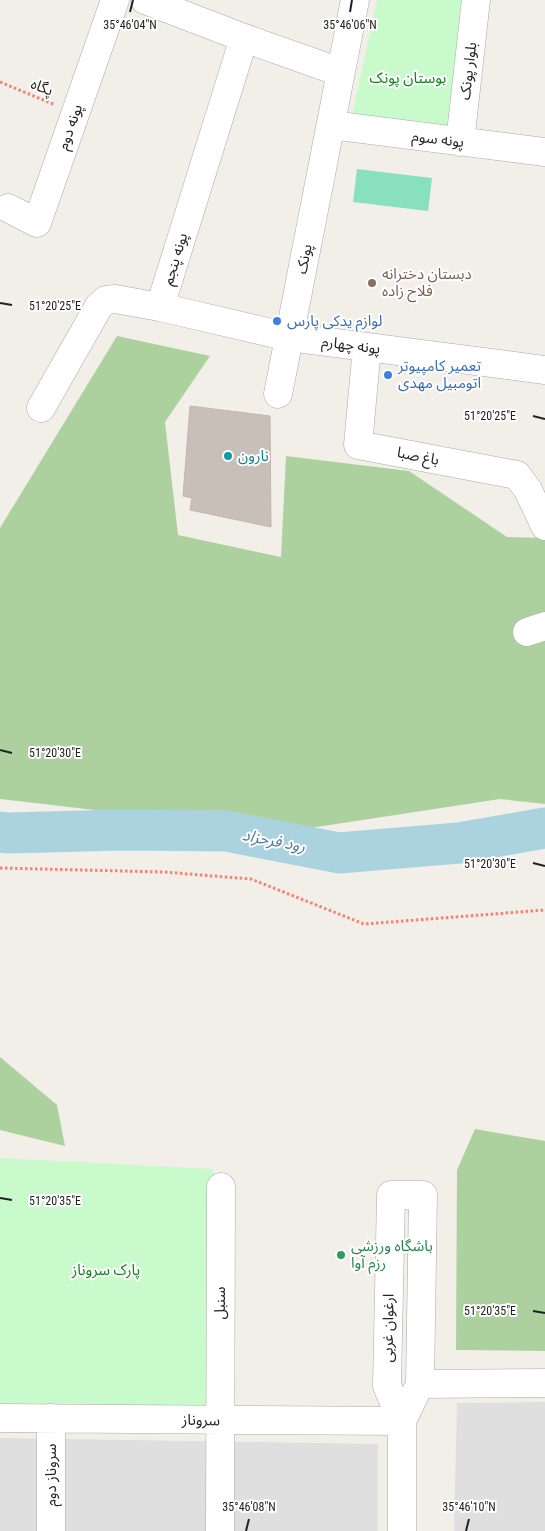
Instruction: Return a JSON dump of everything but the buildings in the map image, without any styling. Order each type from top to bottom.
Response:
[{"type":"street","name":"پونه دوم","points":[[3,212],[38,223],[115,0]]},
{"type":"street","points":[[145,0],[340,72]]},
{"type":"street","points":[[331,125],[355,0]]},
{"type":"street","name":"بلوار پونک","points":[[460,142],[476,0]]},
{"type":"street","name":"پونه پنجم","points":[[160,307],[244,38]]},
{"type":"street","name":"پونه سوم","points":[[331,125],[545,152]]},
{"type":"street","name":"پونک","points":[[278,394],[331,125]]},
{"type":"street","points":[[41,408],[99,306],[106,300],[115,299],[160,307]]},
{"type":"street","name":"پونه چهارم","points":[[160,307],[289,338],[545,370]]},
{"type":"street","name":"باغ صبا","points":[[367,347],[358,445],[517,475],[528,490],[545,526]]},
{"type":"street","name":"سنبل","points":[[220,1531],[221,1187]]},
{"type":"street","name":"ارغوان غربی","points":[[402,1421],[420,1384],[423,1195],[391,1194],[387,1386],[402,1421],[402,1531]]},
{"type":"street","points":[[420,1384],[545,1383]]},
{"type":"street","name":"سروناز","points":[[0,1418],[402,1421]]},
{"type":"street","name":"سروناز دوم","points":[[51,1531],[52,1418]]},
{"type":"path","name":"پگاه","points":[[0,82],[75,113]]},
{"type":"path","points":[[0,868],[164,872],[251,879],[364,924],[545,910]]},
{"type":"shaded area","points":[[545,1402],[545,1531],[454,1531],[457,1403]]},
{"type":"shaded area","points":[[0,1438],[378,1444],[378,1531],[0,1531]]},
{"type":"green space","name":"بوستان پونک","points":[[377,0],[462,0],[448,129],[351,120]]},
{"type":"green space","points":[[357,169],[432,178],[428,211],[353,202]]},
{"type":"green space","points":[[117,336],[210,356],[165,422],[178,535],[281,557],[286,456],[409,471],[507,537],[545,538],[545,804],[500,799],[284,832],[0,799],[0,528]]},
{"type":"green space","points":[[0,1057],[57,1105],[65,1146],[0,1130]]},
{"type":"green space","points":[[475,1129],[545,1141],[545,1351],[456,1350],[457,1170]]},
{"type":"green space","name":"پارک سروناز","points":[[0,1158],[213,1169],[208,1411],[0,1407]]},
{"type":"waterway","name":"رود فرحزاد","points":[[0,832],[226,831],[339,853],[459,843],[545,828]]},
{"type":"place","name":"دبستان دخترانه فلاح زاده","points":[[372,283]]},
{"type":"place","name":"لوازم یدکی پارس","points":[[277,321]]},
{"type":"place","name":"تعمیر کامپیوتر اتومبیل مهدی","points":[[388,375]]},
{"type":"place","name":"نارون","points":[[228,456]]},
{"type":"place","name":"باشگاه ورزشی رزم آوا","points":[[341,1255]]}]
